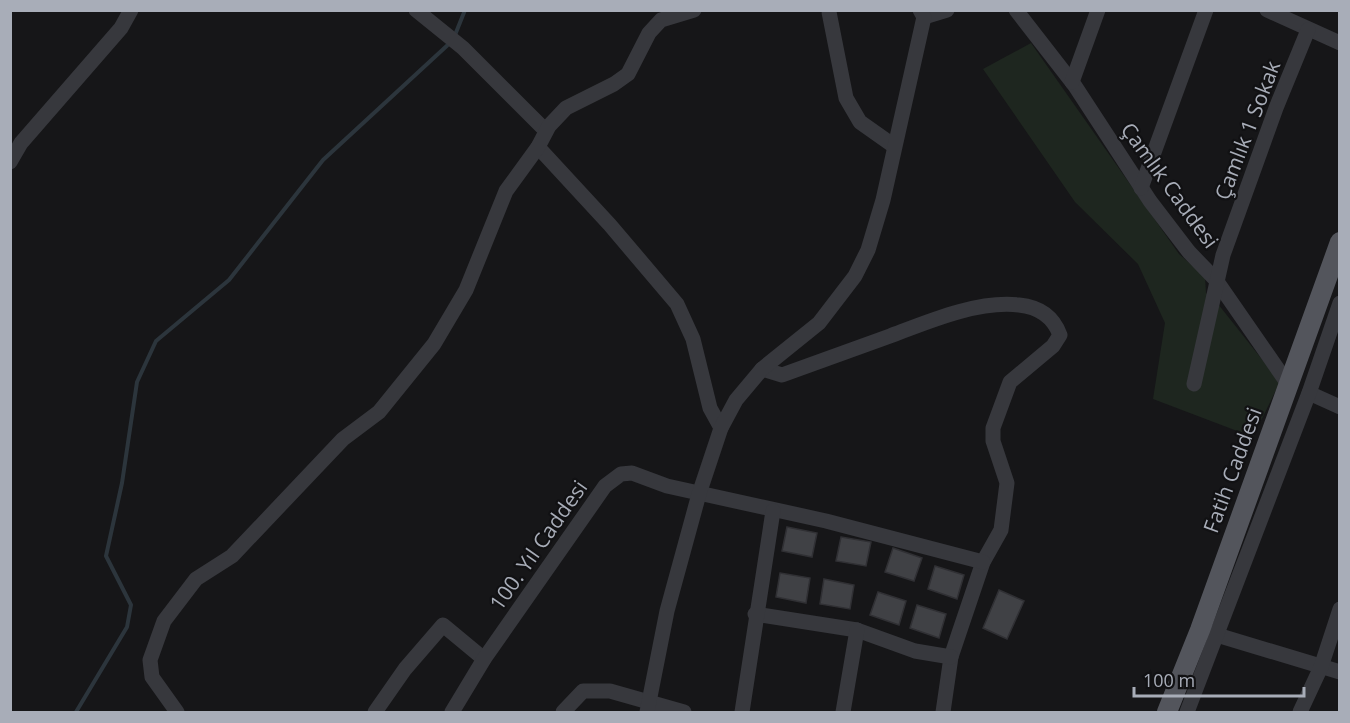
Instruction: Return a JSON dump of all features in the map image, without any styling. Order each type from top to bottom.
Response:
[{"type":"main road","name":"Fatih Caddesi","points":[[1167,712],[1208,632],[1288,384],[1340,242]]},
{"type":"street","points":[[10,162],[21,143],[121,28],[131,10]]},
{"type":"street","points":[[416,10],[442,34],[463,48],[546,131]]},
{"type":"street","points":[[177,712],[152,677],[150,660],[164,621],[196,579],[232,556],[343,439],[379,412],[434,344],[466,290],[506,191],[538,147],[546,131],[566,108],[614,84],[627,74],[649,33],[661,20],[694,10]]},
{"type":"street","points":[[648,707],[667,611],[699,494],[721,428],[736,400],[762,369],[819,323],[855,276],[868,250],[894,146],[922,14],[947,10]]},
{"type":"street","name":"Çamlık Caddesi","points":[[1016,10],[1072,82],[1142,188],[1189,252],[1216,280],[1288,384]]},
{"type":"street","points":[[1072,82],[1098,10]]},
{"type":"street","points":[[1142,188],[1206,10]]},
{"type":"street","points":[[1267,10],[1340,43]]},
{"type":"street","points":[[827,11],[846,98],[860,122],[894,146]]},
{"type":"street","name":"Çamlık 1 Sokak","points":[[1194,384],[1216,280],[1276,108],[1308,30]]},
{"type":"street","points":[[538,147],[610,225],[677,304],[693,339],[710,408],[721,428]]},
{"type":"street","points":[[1187,712],[1208,632],[1309,393],[1340,303]]},
{"type":"street","points":[[762,369],[782,375],[933,319],[985,308],[1018,305],[1043,312],[1056,325],[1060,335],[1053,346],[1010,382],[993,428],[993,441],[1007,483],[1001,530],[983,562],[951,657],[943,712]]},
{"type":"street","points":[[1309,393],[1340,406]]},
{"type":"street","name":"100. Yıl Caddesi","points":[[452,712],[483,659],[605,486],[614,478],[632,473],[699,494],[826,521],[983,562]]},
{"type":"street","points":[[742,712],[755,614],[773,511]]},
{"type":"street","points":[[1300,712],[1321,667],[1340,609]]},
{"type":"street","points":[[755,614],[857,630],[915,651],[951,657]]},
{"type":"street","points":[[375,712],[405,669],[443,625],[483,659]]},
{"type":"street","points":[[843,712],[857,630]]},
{"type":"street","points":[[1208,632],[1340,672]]},
{"type":"street","points":[[563,712],[583,691],[610,692],[648,707],[684,712]]},
{"type":"shaded area","points":[[1031,43],[1179,254],[1205,277],[1206,293],[1218,304],[1280,382],[1253,437],[1153,399],[1165,323],[1138,264],[1075,202],[983,69]]},
{"type":"building","points":[[787,527],[817,533],[812,557],[782,551]]},
{"type":"building","points":[[841,537],[871,542],[866,566],[836,561]]},
{"type":"building","points":[[893,548],[922,558],[914,581],[885,572]]},
{"type":"building","points":[[935,566],[964,575],[957,599],[928,589]]},
{"type":"building","points":[[780,573],[810,578],[806,603],[776,597]]},
{"type":"building","points":[[824,579],[854,585],[850,609],[820,604]]},
{"type":"building","points":[[999,590],[1024,601],[1007,639],[983,628]]},
{"type":"building","points":[[878,592],[906,601],[899,625],[870,615]]},
{"type":"building","points":[[917,605],[946,614],[939,638],[910,628]]},
{"type":"waterway","points":[[455,35],[465,10]]},
{"type":"waterway","points":[[76,712],[127,627],[131,605],[106,556],[122,483],[137,382],[156,341],[229,280],[323,160],[451,42]]}]
